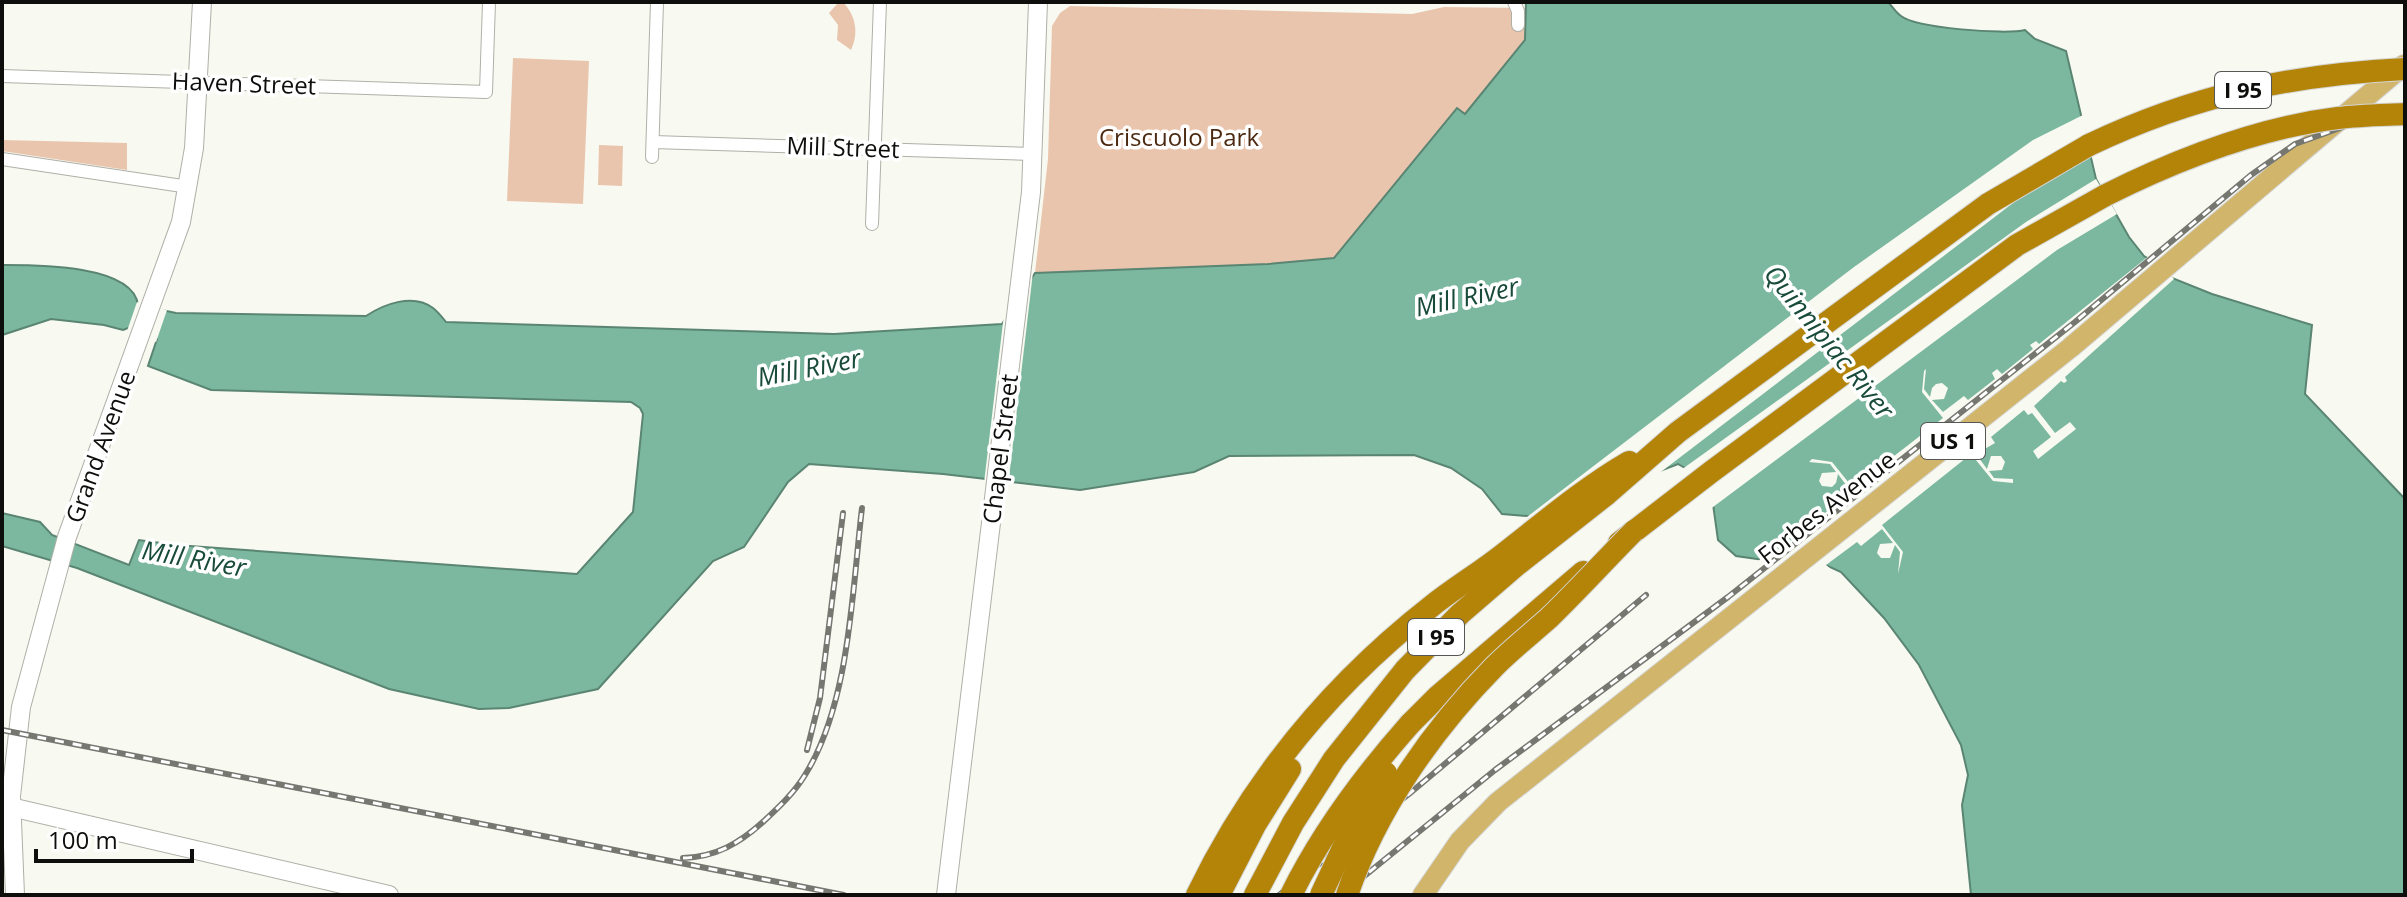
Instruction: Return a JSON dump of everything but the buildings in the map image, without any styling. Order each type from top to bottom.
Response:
[{"type":"highway","name":"I 95","points":[[1255,895],[1293,823],[1334,759],[1405,670],[1488,588],[1607,494],[1678,432],[1988,204],[2114,133],[2182,105],[2243,90],[2335,74],[2405,67]]},
{"type":"highway","name":"I 95","points":[[1291,895],[1361,781],[1438,696],[1634,531],[2017,245],[2106,195],[2204,151],[2270,132],[2336,118],[2405,114]]},
{"type":"highway","points":[[1219,895],[1267,804],[1322,727],[1398,647],[1495,561],[1597,480],[1678,432]]},
{"type":"highway","points":[[1347,895],[1374,832],[1400,785],[1453,713],[1502,659],[1548,618],[1634,531]]},
{"type":"highway","points":[[1197,895],[1248,804],[1317,713],[1400,632],[1495,561]]},
{"type":"highway","points":[[1321,895],[1347,835],[1369,796],[1391,767],[1410,724]]},
{"type":"main road","name":"Grand Avenue","points":[[15,895],[6,806],[21,707],[67,537],[176,238],[189,187],[202,2]]},
{"type":"main road","name":"Chapel Street","points":[[947,890],[1033,154],[1038,2]]},
{"type":"main road","name":"Forbes Avenue","points":[[1423,895],[1471,827],[1498,802],[2070,348],[2305,146],[2405,67]]},
{"type":"main road","points":[[6,806],[389,895]]},
{"type":"street","name":"Haven Street","points":[[2,76],[486,92],[489,2]]},
{"type":"street","points":[[652,157],[657,2]]},
{"type":"street","points":[[872,224],[880,2]]},
{"type":"street","points":[[1514,2],[1518,25]]},
{"type":"street","name":"Mill Street","points":[[653,142],[1033,154]]},
{"type":"street","points":[[2,159],[189,187]]},
{"type":"green space","points":[[839,2],[847,7],[855,25],[851,50],[837,40],[838,25],[829,13]]},
{"type":"green space","name":"Criscuolo Park","points":[[1070,6],[1412,14],[1444,7],[1525,8],[1525,40],[1465,115],[1456,109],[1334,258],[1268,264],[1035,273],[1048,159],[1052,26],[1060,13]]},
{"type":"green space","points":[[513,58],[589,61],[583,204],[507,201]]},
{"type":"green space","points":[[2,140],[127,143],[127,170],[2,151]]},
{"type":"green space","points":[[599,145],[623,146],[622,186],[598,185]]},
{"type":"water","points":[[1526,2],[1888,2],[1899,15],[1924,24],[2000,32],[2025,30],[2035,39],[2066,51],[2096,179],[2129,237],[2144,256],[2165,268],[2172,278],[2212,294],[2312,325],[2305,394],[2405,499],[2405,895],[1971,895],[1962,805],[1968,775],[1961,745],[1919,665],[1884,618],[1841,572],[1806,556],[1764,560],[1736,556],[1718,540],[1712,497],[1697,475],[1678,464],[1540,517],[1502,514],[1482,489],[1451,468],[1414,455],[1229,456],[1194,472],[1080,490],[943,474],[809,464],[788,482],[744,547],[713,561],[598,689],[509,708],[479,709],[389,689],[77,568],[2,546],[2,513],[40,522],[52,535],[129,565],[139,540],[577,574],[633,512],[643,414],[631,402],[211,390],[148,366],[157,339],[128,328],[123,330],[51,319],[2,335],[2,265],[58,267],[101,274],[119,281],[132,292],[138,305],[176,313],[366,316],[390,304],[417,301],[435,309],[446,322],[834,334],[1002,324],[1035,273],[1268,264],[1334,258],[1457,108],[1465,114],[1525,40]]},
{"type":"pier","points":[[2083,115],[2089,145],[1653,478],[1541,521],[1523,520],[1854,267],[2033,140]]},
{"type":"pier","points":[[2096,179],[2117,214],[2057,250],[1709,510],[1708,499],[1694,478],[1681,470],[2026,222]]},
{"type":"pier","points":[[2150,255],[2159,260],[2174,279],[2065,377],[2067,381],[2061,381],[2034,406],[2055,433],[2070,422],[2076,429],[2038,459],[2033,451],[2051,437],[2032,413],[2028,415],[2024,410],[1991,437],[1995,443],[1976,454],[1987,469],[1991,456],[2001,456],[2005,462],[2002,470],[1989,471],[1994,478],[2013,479],[2013,483],[1993,481],[1971,454],[1882,525],[1903,552],[1898,574],[1900,552],[1895,545],[1890,558],[1881,558],[1877,553],[1880,544],[1893,543],[1882,529],[1861,546],[1857,542],[1826,565],[1830,571],[1805,560],[1764,564],[1758,561],[1761,559],[1764,562],[1797,536],[1794,531],[1797,528],[1801,532],[1849,489],[1838,474],[1832,487],[1822,486],[1819,481],[1822,473],[1836,472],[1830,464],[1809,462],[1812,459],[1832,462],[1853,488],[1943,418],[1922,392],[1926,369],[1924,389],[1930,397],[1936,384],[1942,383],[1948,388],[1944,399],[1932,400],[1943,412],[1964,396],[1968,400],[1995,379],[1992,373],[1997,369],[2002,374],[2033,349],[2030,345],[2036,341],[2039,344]]},
{"type":"pier","points":[[1033,272],[1008,486],[984,483],[1004,314]]},
{"type":"pier","points":[[137,302],[167,310],[156,342],[127,331]]},
{"type":"railway","points":[[1341,895],[1495,770],[1728,597],[2075,322],[2251,175],[2295,144],[2365,119],[2405,110]]},
{"type":"railway","points":[[683,858],[717,852],[755,829],[796,788],[820,746],[831,715],[847,646],[862,508]]},
{"type":"railway","points":[[807,750],[820,698],[843,513]]},
{"type":"railway","points":[[1279,895],[1409,794],[1646,595]]},
{"type":"railway","points":[[2,730],[844,895]]},
{"type":"water label","name":"Mill River","points":[[1467,297]]},
{"type":"water label","name":"Quinnipiac River","points":[[1829,342]]},
{"type":"water label","name":"Mill River","points":[[809,368]]},
{"type":"water label","name":"Mill River","points":[[194,559]]}]
